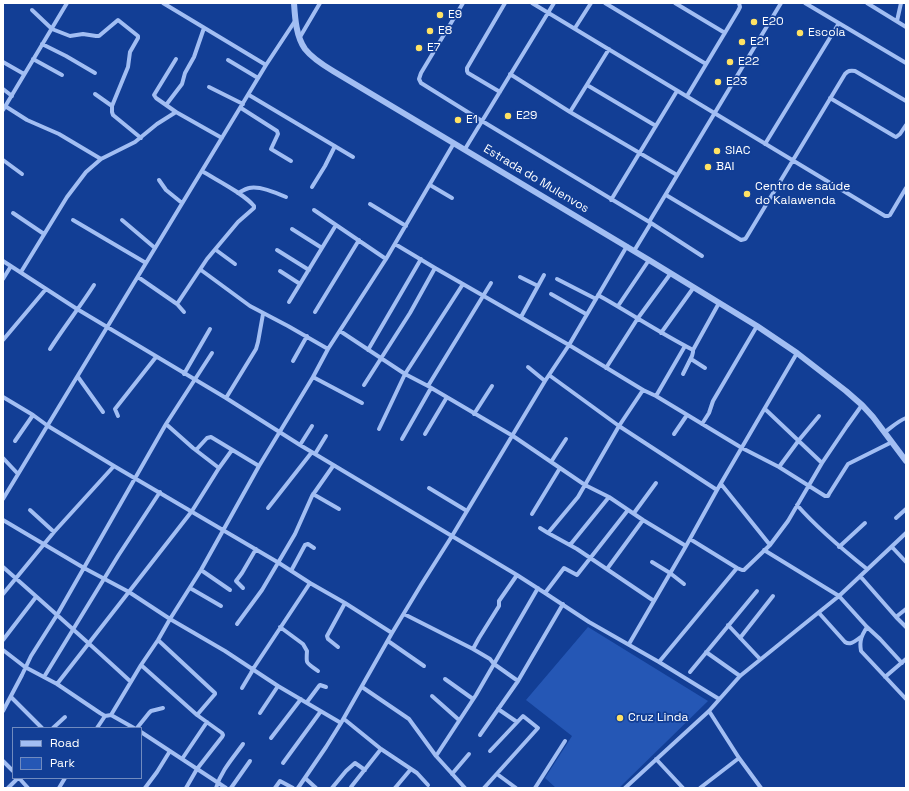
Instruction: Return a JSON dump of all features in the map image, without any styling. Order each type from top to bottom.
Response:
[{"type":"street","points":[[67,3],[4,108],[59,134],[101,159]]},
{"type":"street","points":[[163,3],[266,65]]},
{"type":"street","name":"Estrada do Mulenvos","points":[[294,3],[300,37],[305,49],[318,61],[627,246],[757,326],[797,353],[862,405],[874,417],[906,461]]},
{"type":"street","points":[[300,37],[320,3]]},
{"type":"street","points":[[463,3],[421,73],[419,79],[421,83],[702,256]]},
{"type":"street","points":[[500,92],[468,73],[466,70],[506,3]]},
{"type":"street","points":[[532,3],[885,216],[890,214],[906,188]]},
{"type":"street","points":[[465,149],[554,3]]},
{"type":"street","points":[[575,28],[591,3]]},
{"type":"street","points":[[605,3],[706,64]]},
{"type":"street","points":[[675,3],[725,33]]},
{"type":"street","points":[[687,96],[740,7],[739,3]]},
{"type":"street","points":[[634,251],[677,176],[781,3]]},
{"type":"street","points":[[805,3],[906,62]]},
{"type":"street","points":[[867,3],[906,27]]},
{"type":"street","points":[[897,22],[901,3]]},
{"type":"street","points":[[32,10],[52,28],[70,36],[83,34],[99,36],[118,20],[138,36],[130,52],[128,67],[112,106],[112,112],[113,115],[141,138]]},
{"type":"street","points":[[3,499],[108,328],[258,78],[296,21]]},
{"type":"street","points":[[765,144],[838,23]]},
{"type":"street","points":[[166,105],[182,84],[185,73],[194,57],[204,28]]},
{"type":"street","points":[[42,44],[95,73]]},
{"type":"street","points":[[570,112],[609,49]]},
{"type":"street","points":[[33,59],[62,75]]},
{"type":"street","points":[[176,59],[154,95],[176,112],[222,138]]},
{"type":"street","points":[[228,60],[258,78]]},
{"type":"street","points":[[3,62],[24,74]]},
{"type":"street","points":[[666,195],[741,240],[745,240],[845,74],[852,70],[855,71],[906,101]]},
{"type":"street","points":[[510,74],[677,176]]},
{"type":"street","points":[[587,85],[656,126]]},
{"type":"street","points":[[209,87],[242,106],[277,131],[278,134],[271,149],[291,161]]},
{"type":"street","points":[[3,89],[12,96]]},
{"type":"street","points":[[611,200],[677,91]]},
{"type":"street","points":[[96,94],[112,106]]},
{"type":"street","points":[[249,95],[353,157]]},
{"type":"street","points":[[830,98],[894,136],[900,134],[906,125]]},
{"type":"street","points":[[21,272],[68,197],[86,172],[101,159],[135,142],[176,112]]},
{"type":"street","points":[[111,715],[201,570],[259,466],[313,377],[328,349],[386,259],[454,143]]},
{"type":"street","points":[[312,188],[335,146]]},
{"type":"street","points":[[3,160],[22,174]]},
{"type":"street","points":[[176,304],[201,270],[207,259],[238,222],[254,208],[254,206],[238,193],[202,171]]},
{"type":"street","points":[[159,180],[166,190],[182,204]]},
{"type":"street","points":[[430,185],[452,198]]},
{"type":"street","points":[[238,193],[254,187],[269,190],[286,197]]},
{"type":"street","points":[[370,204],[406,226]]},
{"type":"street","points":[[314,210],[386,259]]},
{"type":"street","points":[[13,213],[44,234]]},
{"type":"street","points":[[73,220],[146,263]]},
{"type":"street","points":[[122,220],[155,248]]},
{"type":"street","points":[[289,302],[336,225]]},
{"type":"street","points":[[292,229],[322,248]]},
{"type":"street","points":[[315,312],[359,240]]},
{"type":"street","points":[[395,244],[569,345],[643,390],[656,396],[742,448],[779,467],[825,496],[828,496],[848,464],[892,442]]},
{"type":"street","points":[[298,788],[344,719],[392,633],[549,375],[569,345],[627,246]]},
{"type":"street","points":[[216,250],[235,264]]},
{"type":"street","points":[[277,250],[309,270]]},
{"type":"street","points":[[368,350],[421,259]]},
{"type":"street","points":[[618,306],[649,260]]},
{"type":"street","points":[[3,261],[77,309],[226,398],[333,466],[517,575],[589,622],[629,644],[719,699]]},
{"type":"street","points":[[3,278],[11,266]]},
{"type":"street","points":[[364,385],[410,313],[435,268]]},
{"type":"street","points":[[201,270],[243,302],[263,314],[307,336],[328,349]]},
{"type":"street","points":[[280,272],[300,284]]},
{"type":"street","points":[[606,368],[638,318],[671,273]]},
{"type":"street","points":[[521,317],[544,274]]},
{"type":"street","points":[[520,276],[538,286]]},
{"type":"street","points":[[138,277],[176,304],[184,312]]},
{"type":"street","points":[[557,278],[596,299]]},
{"type":"street","points":[[402,439],[430,387],[491,283]]},
{"type":"street","points":[[379,428],[405,374],[463,284]]},
{"type":"street","points":[[50,349],[94,285]]},
{"type":"street","points":[[661,333],[694,287]]},
{"type":"street","points":[[3,340],[46,289]]},
{"type":"street","points":[[550,294],[586,314]]},
{"type":"street","points":[[598,295],[692,350]]},
{"type":"street","points":[[683,374],[691,359],[693,352],[692,350],[719,303]]},
{"type":"street","points":[[226,398],[256,349],[263,314]]},
{"type":"street","points":[[702,424],[709,413],[713,401],[757,326]]},
{"type":"street","points":[[184,374],[210,329]]},
{"type":"street","points":[[340,331],[405,374],[513,436],[585,485],[609,497],[686,546]]},
{"type":"street","points":[[293,361],[307,336]]},
{"type":"street","points":[[656,396],[685,346]]},
{"type":"street","points":[[3,711],[31,656],[84,568],[166,424],[212,353]]},
{"type":"street","points":[[629,644],[797,353]]},
{"type":"street","points":[[118,416],[115,409],[156,357]]},
{"type":"street","points":[[691,359],[705,368]]},
{"type":"street","points":[[528,367],[546,381]]},
{"type":"street","points":[[549,375],[619,426],[717,490]]},
{"type":"street","points":[[78,377],[103,412]]},
{"type":"street","points":[[313,377],[362,403]]},
{"type":"street","points":[[474,414],[492,386]]},
{"type":"street","points":[[548,533],[578,497],[619,426],[643,390]]},
{"type":"street","points":[[3,397],[114,466],[279,562],[310,583],[392,633]]},
{"type":"street","points":[[425,434],[447,397]]},
{"type":"street","points":[[690,539],[737,568],[744,570],[770,545],[788,521],[822,463],[862,405]]},
{"type":"street","points":[[765,409],[822,463]]},
{"type":"street","points":[[15,441],[33,415]]},
{"type":"street","points":[[674,434],[687,415]]},
{"type":"street","points":[[779,467],[819,416]]},
{"type":"street","points":[[885,432],[906,418]]},
{"type":"street","points":[[166,424],[219,468]]},
{"type":"street","points":[[300,445],[312,426]]},
{"type":"street","points":[[268,508],[326,436]]},
{"type":"street","points":[[196,450],[207,438],[211,437],[259,466]]},
{"type":"street","points":[[551,462],[566,439]]},
{"type":"street","points":[[57,684],[192,511],[232,450]]},
{"type":"street","points":[[4,460],[18,474]]},
{"type":"street","points":[[3,594],[54,532],[114,466]]},
{"type":"street","points":[[237,624],[259,595],[279,562],[313,494],[333,466]]},
{"type":"street","points":[[532,514],[560,468]]},
{"type":"street","points":[[634,513],[656,483]]},
{"type":"street","points":[[721,484],[770,545]]},
{"type":"street","points":[[429,488],[467,511]]},
{"type":"street","points":[[44,677],[118,556],[160,492]]},
{"type":"street","points":[[313,494],[339,509]]},
{"type":"street","points":[[570,545],[609,497]]},
{"type":"street","points":[[797,505],[808,518],[839,547],[867,569]]},
{"type":"street","points":[[896,518],[906,509]]},
{"type":"street","points":[[30,510],[54,532]]},
{"type":"street","points":[[545,592],[563,568],[577,575],[628,510]]},
{"type":"street","points":[[3,520],[84,568],[129,592],[170,619],[225,651],[278,686],[341,723]]},
{"type":"street","points":[[607,569],[644,520]]},
{"type":"street","points":[[839,547],[865,523]]},
{"type":"street","points":[[540,528],[570,545],[654,601]]},
{"type":"street","points":[[624,788],[709,711],[740,676],[839,596],[906,533]]},
{"type":"street","points":[[291,571],[305,545],[308,544],[314,548]]},
{"type":"street","points":[[892,547],[906,562]]},
{"type":"street","points":[[243,588],[236,582],[236,580],[242,573],[256,549]]},
{"type":"street","points":[[764,550],[839,596],[902,664]]},
{"type":"street","points":[[652,562],[684,584]]},
{"type":"street","points":[[3,567],[131,682]]},
{"type":"street","points":[[659,662],[737,568]]},
{"type":"street","points":[[201,570],[230,590]]},
{"type":"street","points":[[473,649],[499,606],[499,601],[517,575]]},
{"type":"street","points":[[860,576],[896,617],[905,625]]},
{"type":"street","points":[[242,688],[280,626],[310,583]]},
{"type":"street","points":[[190,588],[221,606]]},
{"type":"street","points":[[436,756],[473,700],[538,588]]},
{"type":"street","points":[[690,672],[757,591]]},
{"type":"street","points":[[740,638],[773,596]]},
{"type":"street","points":[[3,640],[36,597]]},
{"type":"street","points":[[338,647],[328,639],[327,636],[345,603]]},
{"type":"street","points":[[480,735],[518,681],[563,604]]},
{"type":"street","points":[[896,617],[906,609]]},
{"type":"street","points":[[819,613],[848,644],[861,636],[867,627]]},
{"type":"street","points":[[404,614],[473,649],[490,659],[494,664],[518,681]]},
{"type":"street","points":[[280,626],[303,644],[307,651],[307,663],[318,671]]},
{"type":"street","points":[[728,626],[760,659]]},
{"type":"street","points":[[861,636],[861,651],[906,699]]},
{"type":"street","points":[[158,640],[215,693],[197,715]]},
{"type":"street","points":[[388,641],[424,666]]},
{"type":"street","points":[[3,650],[25,667],[57,684],[105,716],[111,715],[134,727]]},
{"type":"street","points":[[706,652],[740,676]]},
{"type":"street","points":[[885,677],[906,659]]},
{"type":"street","points":[[141,665],[197,715],[223,735],[197,769],[186,788]]},
{"type":"street","points":[[444,679],[473,700]]},
{"type":"street","points":[[260,713],[278,686]]},
{"type":"street","points":[[307,702],[319,686],[326,687]]},
{"type":"street","points":[[362,687],[409,719],[436,756],[464,788]]},
{"type":"street","points":[[902,695],[906,691]]},
{"type":"street","points":[[432,696],[459,720]]},
{"type":"street","points":[[11,697],[41,727]]},
{"type":"street","points":[[271,738],[301,699]]},
{"type":"street","points":[[137,727],[148,713],[162,708]]},
{"type":"street","points":[[498,709],[516,722]]},
{"type":"street","points":[[284,763],[321,711]]},
{"type":"street","points":[[709,711],[739,758],[761,788]]},
{"type":"street","points":[[98,727],[105,716]]},
{"type":"street","points":[[484,788],[538,728],[524,716],[516,722],[490,751]]},
{"type":"street","points":[[54,727],[65,717]]},
{"type":"street","points":[[344,719],[381,749],[420,776],[428,785]]},
{"type":"street","points":[[182,760],[207,722]]},
{"type":"street","points":[[142,733],[226,788]]},
{"type":"street","points":[[535,788],[565,741]]},
{"type":"street","points":[[216,788],[224,770],[243,744]]},
{"type":"street","points":[[351,786],[381,749]]},
{"type":"street","points":[[145,788],[170,751]]},
{"type":"street","points":[[452,774],[469,754]]},
{"type":"street","points":[[656,758],[683,788]]},
{"type":"street","points":[[700,788],[739,758]]},
{"type":"street","points":[[3,761],[12,770]]},
{"type":"street","points":[[231,788],[250,761]]},
{"type":"street","points":[[332,788],[346,771],[355,763],[365,770]]},
{"type":"street","points":[[395,788],[411,769]]},
{"type":"street","points":[[497,774],[516,788]]},
{"type":"street","points":[[305,778],[316,788]]},
{"type":"street","points":[[8,788],[18,779]]},
{"type":"street","points":[[20,779],[28,788]]},
{"type":"street","points":[[59,788],[64,779]]},
{"type":"street","points":[[275,788],[280,781],[293,788]]},
{"type":"green space","name":"Cruz Linda","points":[[588,627],[708,701],[619,788],[556,788],[545,778],[572,736],[526,700]]},
{"type":"place","name":"E9","points":[[440,15]]},
{"type":"place","name":"E20","points":[[754,22]]},
{"type":"place","name":"E8","points":[[430,31]]},
{"type":"place","name":"Escola","points":[[800,33]]},
{"type":"place","name":"E21","points":[[742,42]]},
{"type":"place","name":"E7","points":[[419,48]]},
{"type":"place","name":"E22","points":[[730,62]]},
{"type":"place","name":"E23","points":[[718,82]]},
{"type":"place","name":"E29","points":[[508,116]]},
{"type":"place","name":"E1","points":[[458,120]]},
{"type":"place","name":"SIAC","points":[[717,151]]},
{"type":"place","name":"BAI","points":[[708,167]]},
{"type":"place","name":"Centro de saúde do Kalawenda","points":[[747,194]]},
{"type":"place","name":"Cruz Linda","points":[[620,718]]}]
